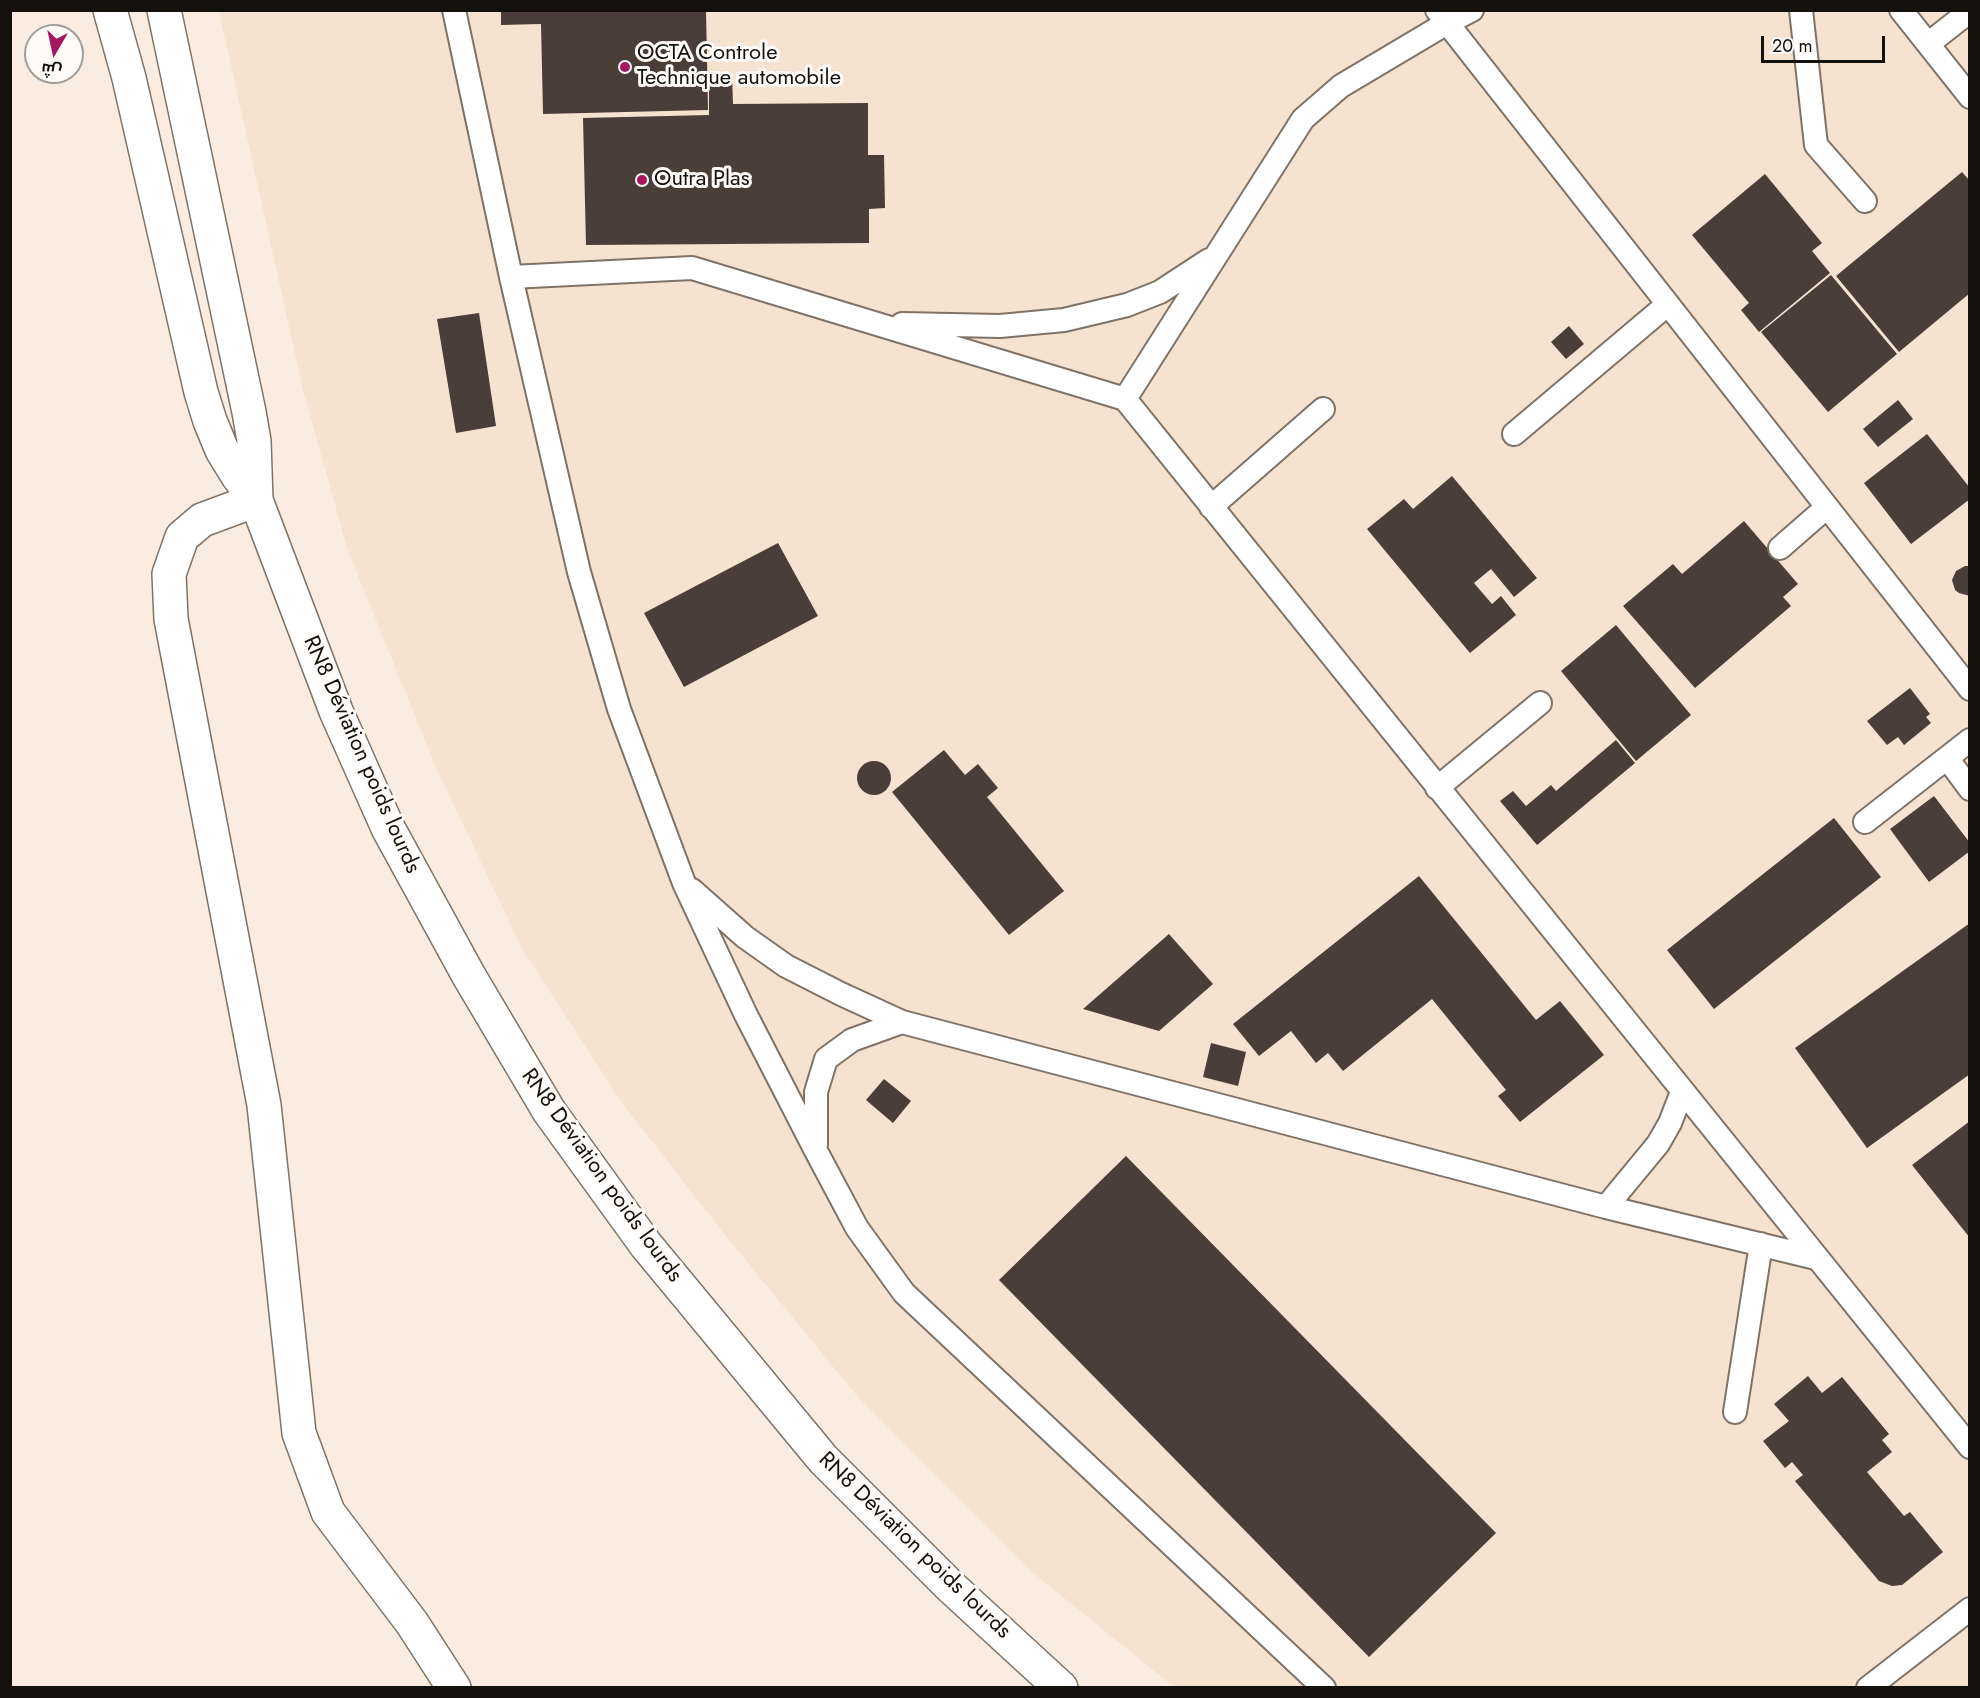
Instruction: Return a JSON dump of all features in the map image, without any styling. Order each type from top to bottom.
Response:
[{"type":"main road","points":[[110,10],[129,78],[201,392],[222,450],[256,500]]},
{"type":"main road","points":[[164,10],[248,403],[254,441],[256,500]]},
{"type":"main road","points":[[256,500],[202,520],[182,537],[169,573],[171,619],[264,1106],[300,1433],[328,1512],[412,1623],[454,1688]]},
{"type":"main road","name":"RN8 Déviation poids lourds","points":[[256,500],[336,711],[388,828],[469,976],[549,1111],[646,1245],[823,1459],[950,1586],[1061,1688]]},
{"type":"lane","points":[[454,10],[511,277],[579,572],[619,709],[684,883],[746,1015],[816,1151],[857,1228],[904,1293],[1324,1688]]},
{"type":"lane","points":[[1125,399],[1303,119],[1341,86],[1442,17],[1472,10]]},
{"type":"lane","points":[[1801,10],[1816,145],[1865,201]]},
{"type":"lane","points":[[1901,10],[1970,97]]},
{"type":"lane","points":[[1928,44],[1970,11]]},
{"type":"lane","points":[[1442,17],[1970,689]]},
{"type":"lane","points":[[873,324],[1000,326],[1064,320],[1127,304],[1160,292],[1214,257]]},
{"type":"lane","points":[[511,277],[692,268],[1125,399],[1970,1447]]},
{"type":"lane","points":[[1514,434],[1668,304]]},
{"type":"lane","points":[[1211,507],[1323,409]]},
{"type":"lane","points":[[1780,548],[1827,507]]},
{"type":"lane","points":[[1437,788],[1540,703]]},
{"type":"lane","points":[[1865,822],[1970,740]]},
{"type":"lane","points":[[1947,758],[1970,789]]},
{"type":"lane","points":[[684,883],[745,937],[786,966],[902,1022],[1606,1207],[1816,1258]]},
{"type":"lane","points":[[816,1151],[816,1092],[826,1059],[852,1040],[902,1022]]},
{"type":"lane","points":[[1606,1207],[1658,1144],[1670,1123],[1682,1092]]},
{"type":"lane","points":[[1735,1412],[1761,1244]]},
{"type":"lane","points":[[1868,1688],[1970,1609]]},
{"type":"shaded area","points":[[219,11],[1969,11],[1969,1687],[1174,1687],[1031,1571],[858,1397],[726,1236],[622,1103],[523,950],[437,770],[348,551],[303,390]]},
{"type":"building","name":"OCTA Controle Technique automobile","points":[[501,10],[706,10],[708,110],[543,114],[541,24],[501,25]]},
{"type":"building","points":[[709,76],[732,76],[733,104],[868,103],[868,155],[884,155],[885,208],[869,209],[869,243],[586,245],[583,118],[709,115]]},
{"type":"building","points":[[1962,172],[1970,181],[1970,293],[1899,352],[1836,276]]},
{"type":"building","points":[[1765,174],[1822,243],[1812,251],[1830,273],[1759,332],[1741,310],[1749,303],[1692,235]]},
{"type":"building","points":[[1831,275],[1897,354],[1828,412],[1761,332]]},
{"type":"building","points":[[479,313],[496,426],[456,433],[437,319]]},
{"type":"building","points":[[1569,326],[1584,344],[1566,359],[1551,342]]},
{"type":"building","points":[[1898,400],[1913,419],[1878,447],[1863,429]]},
{"type":"building","points":[[1927,434],[1970,488],[1970,499],[1911,544],[1864,483]]},
{"type":"building","points":[[1452,476],[1537,578],[1514,597],[1491,569],[1474,583],[1492,604],[1501,596],[1516,615],[1470,653],[1367,529],[1404,499],[1413,509]]},
{"type":"building","points":[[1744,521],[1798,584],[1783,597],[1791,606],[1695,688],[1623,606],[1673,564],[1682,574]]},
{"type":"building","points":[[778,543],[818,616],[684,687],[644,613]]},
{"type":"building","points":[[1970,566],[1970,596],[1955,590],[1952,580],[1956,571]]},
{"type":"building","points":[[1616,625],[1691,715],[1636,761],[1561,671]]},
{"type":"building","points":[[1910,688],[1930,714],[1926,717],[1931,723],[1904,745],[1898,737],[1887,745],[1867,721]]},
{"type":"building","points":[[1616,740],[1635,763],[1537,845],[1500,801],[1513,791],[1526,806],[1551,785],[1556,791]]},
{"type":"building","points":[[944,750],[965,775],[978,764],[998,788],[987,797],[1064,891],[1009,935],[892,792]]},
{"type":"building","points":[[874,761],[886,766],[891,778],[886,790],[874,795],[862,790],[857,778],[862,766]]},
{"type":"building","points":[[1934,796],[1970,843],[1970,851],[1929,882],[1890,829]]},
{"type":"building","points":[[1834,818],[1881,877],[1714,1009],[1667,950]]},
{"type":"building","points":[[1419,876],[1536,1020],[1560,1001],[1604,1055],[1520,1122],[1498,1096],[1506,1090],[1432,999],[1343,1071],[1328,1053],[1316,1063],[1291,1031],[1259,1056],[1233,1024]]},
{"type":"building","points":[[1970,923],[1970,1074],[1867,1148],[1795,1048]]},
{"type":"building","points":[[1169,934],[1213,984],[1159,1031],[1083,1009]]},
{"type":"building","points":[[1211,1043],[1246,1052],[1238,1086],[1203,1077]]},
{"type":"building","points":[[884,1079],[911,1101],[893,1123],[866,1100]]},
{"type":"building","points":[[1970,1121],[1970,1238],[1912,1165]]},
{"type":"building","points":[[1126,1156],[1496,1533],[1369,1657],[999,1280]]},
{"type":"building","points":[[1808,1376],[1822,1393],[1842,1377],[1889,1434],[1882,1440],[1892,1452],[1867,1472],[1904,1516],[1910,1512],[1943,1552],[1902,1585],[1892,1586],[1879,1581],[1795,1481],[1803,1475],[1792,1462],[1785,1468],[1763,1441],[1789,1421],[1774,1404]]},
{"type":"place","name":"OCTA Controle Technique automobile","points":[[625,67]]},
{"type":"place","name":"Outra Plas","points":[[642,180]]}]
